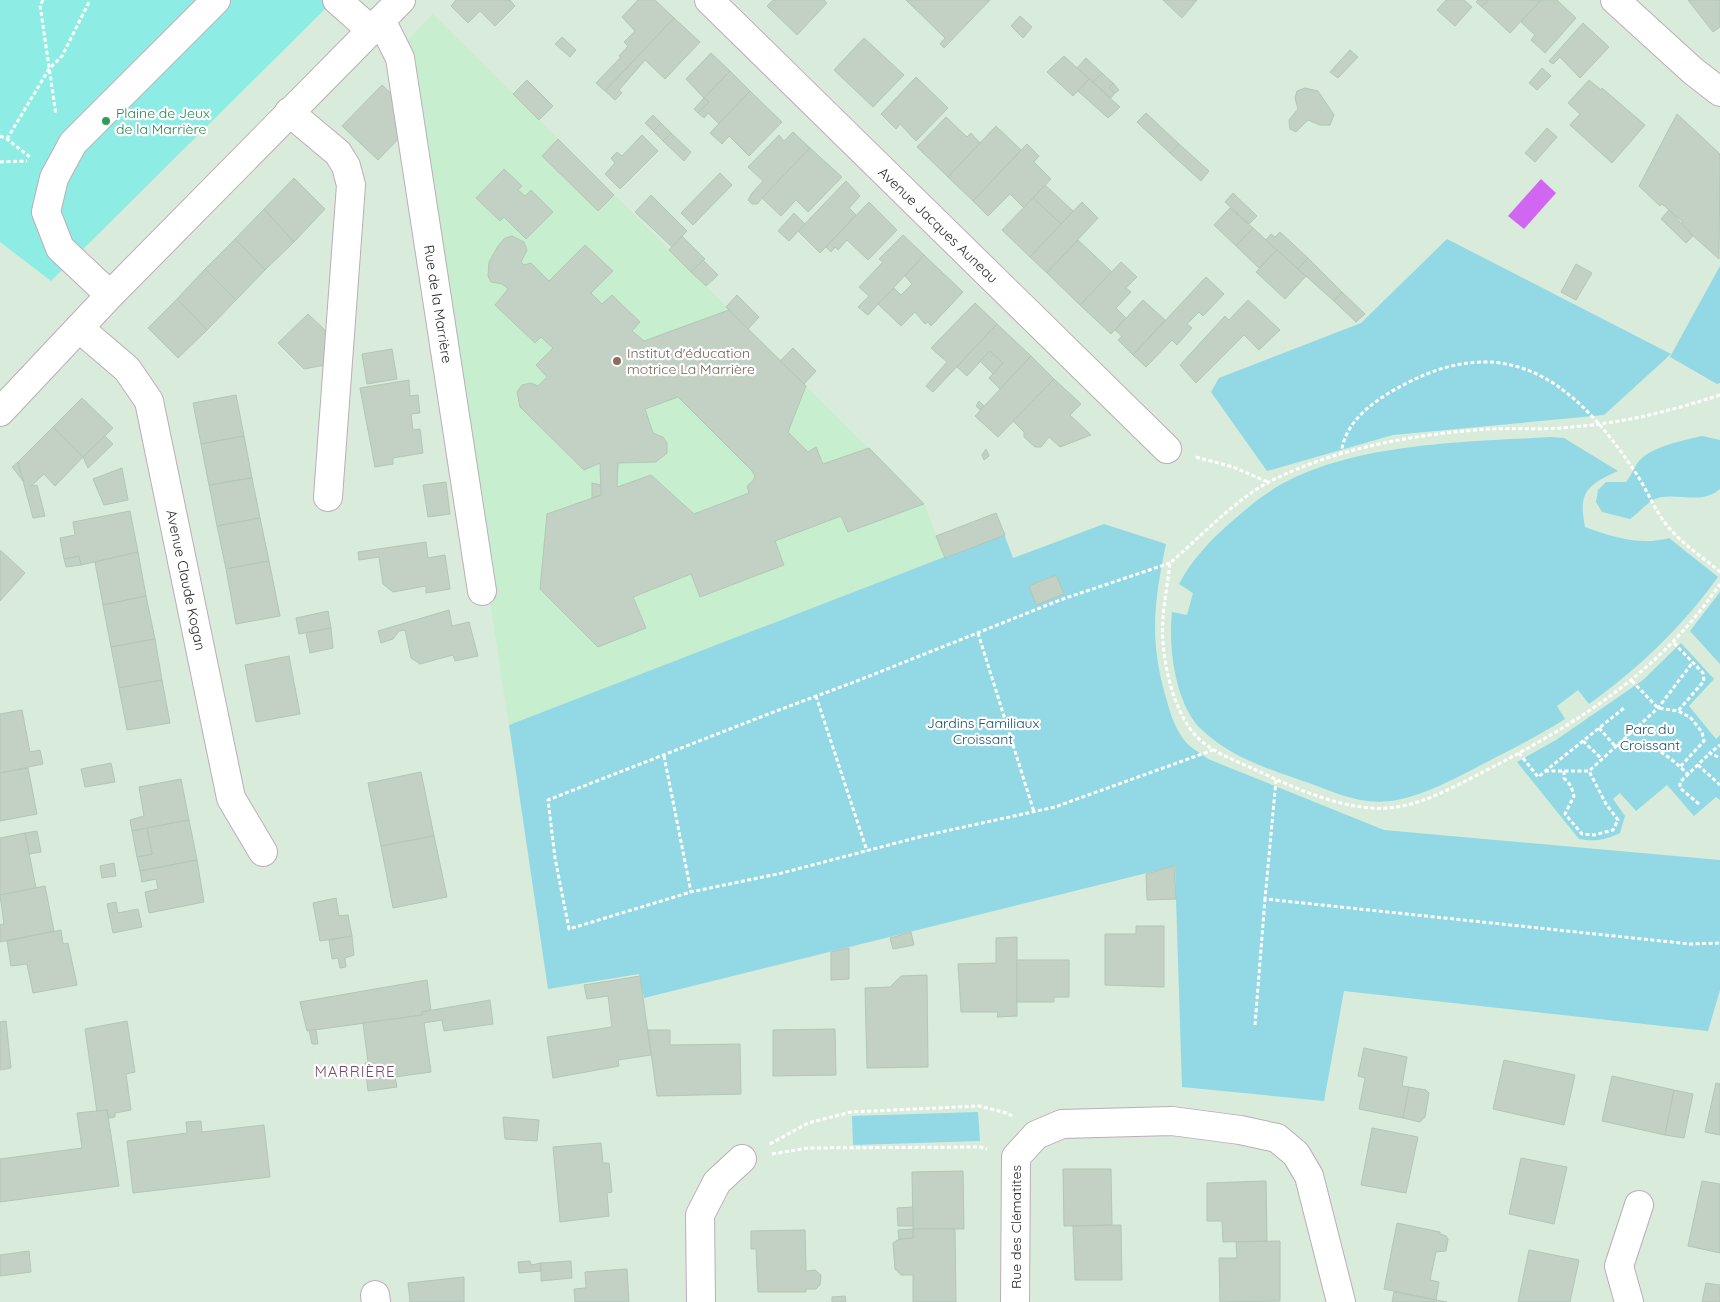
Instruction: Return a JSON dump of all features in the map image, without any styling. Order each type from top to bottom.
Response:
[{"type":"street","points":[[110,294],[60,248],[46,212],[54,178],[73,143],[216,0]]},
{"type":"street","points":[[337,0],[376,25]]},
{"type":"street","points":[[0,412],[110,294],[401,0]]},
{"type":"street","name":"Avenue Jacques Auneau","points":[[709,0],[1167,449]]},
{"type":"street","points":[[1615,0],[1692,71],[1720,92]]},
{"type":"street","name":"Rue de la Marrière","points":[[376,25],[400,58],[482,591]]},
{"type":"street","points":[[289,112],[338,154],[346,166],[351,185],[328,497]]},
{"type":"street","name":"Avenue Claude Kogan","points":[[79,328],[127,369],[150,401],[231,798],[263,852]]},
{"type":"street","name":"Rue des Clématites","points":[[1016,1302],[1016,1157],[1036,1135],[1062,1124],[1172,1121],[1240,1130],[1277,1138],[1296,1154],[1309,1176],[1340,1302]]},
{"type":"street","points":[[701,1302],[700,1215],[717,1182],[742,1159]]},
{"type":"street","points":[[1629,1302],[1619,1266],[1639,1205]]},
{"type":"path","points":[[43,0],[40,5],[49,69]]},
{"type":"path","points":[[7,138],[49,69],[62,56],[90,0]]},
{"type":"path","points":[[0,136],[7,138],[34,160]]},
{"type":"path","points":[[1341,455],[1342,441],[1351,425],[1363,412],[1388,392],[1427,372],[1464,363],[1509,364],[1528,368],[1568,392],[1601,424],[1618,447],[1670,530],[1720,572]]},
{"type":"path","points":[[1213,750],[1055,807],[782,873],[691,892],[569,929],[555,858],[548,800],[1060,600],[1170,563],[1252,493],[1268,482],[1303,467],[1395,441],[1488,429],[1570,428],[1601,424],[1669,412],[1720,395]]},
{"type":"path","points":[[1167,449],[1232,467],[1268,482]]},
{"type":"path","points":[[1170,563],[1163,620],[1164,648],[1174,698],[1185,722],[1196,737],[1213,750],[1276,780],[1342,804],[1360,808],[1391,808],[1418,801],[1462,782],[1568,726],[1632,681],[1674,643],[1720,584]]},
{"type":"path","points":[[978,633],[1034,812]]},
{"type":"path","points":[[1674,643],[1703,673],[1704,682],[1678,711]]},
{"type":"path","points":[[1546,771],[1589,771],[1658,708],[1692,662]]},
{"type":"path","points":[[1632,681],[1658,708],[1678,711],[1690,717],[1702,732],[1704,741],[1680,767]]},
{"type":"path","points":[[816,696],[868,851]]},
{"type":"path","points":[[1519,753],[1538,777],[1624,708]]},
{"type":"path","points":[[1599,728],[1615,746]]},
{"type":"path","points":[[1583,741],[1602,759]]},
{"type":"path","points":[[1615,746],[1633,742],[1649,746],[1669,757],[1689,775]]},
{"type":"path","points":[[1699,804],[1680,788],[1680,782],[1720,745]]},
{"type":"path","points":[[1710,753],[1718,757]]},
{"type":"path","points":[[664,756],[691,892]]},
{"type":"path","points":[[1698,765],[1720,785]]},
{"type":"path","points":[[1564,771],[1564,778],[1571,786],[1574,796],[1565,814],[1582,834],[1594,835],[1612,830],[1618,820],[1606,804],[1589,771]]},
{"type":"path","points":[[1255,1025],[1276,780]]},
{"type":"path","points":[[1265,899],[1690,944],[1720,943]]},
{"type":"path","points":[[742,1159],[808,1123],[851,1112],[979,1106],[1007,1113],[1036,1135]]},
{"type":"path","points":[[742,1159],[808,1148],[980,1147],[1016,1157]]},
{"type":"shaded area","name":"Plaine de Jeux de la Marrière","points":[[0,0],[334,0],[51,281],[0,242]]},
{"type":"shaded area","name":"Institut d'éducation motrice La Marrière","points":[[433,14],[924,504],[945,558],[509,725],[404,44]]},
{"type":"shaded area","points":[[1541,179],[1556,193],[1524,229],[1508,216]]},
{"type":"green space","points":[[1447,239],[1671,354],[1604,415],[1393,435],[1267,471],[1211,392],[1219,378],[1361,323]]},
{"type":"green space","points":[[1720,266],[1720,383],[1717,384],[1670,357]]},
{"type":"green space","points":[[1702,436],[1720,440],[1720,489],[1707,496],[1657,498],[1630,519],[1602,512],[1596,502],[1598,490],[1606,482],[1626,482],[1644,456],[1668,445]]},
{"type":"green space","name":"Parc du Croissant","points":[[1551,437],[1564,438],[1618,471],[1599,481],[1587,491],[1583,505],[1585,527],[1616,537],[1637,541],[1669,538],[1718,577],[1675,630],[1625,676],[1589,704],[1578,690],[1557,706],[1565,719],[1463,775],[1416,795],[1391,801],[1369,801],[1347,797],[1251,762],[1225,748],[1202,730],[1193,719],[1185,706],[1175,674],[1171,641],[1172,612],[1187,615],[1193,593],[1179,584],[1196,558],[1230,523],[1254,503],[1269,492],[1299,476],[1332,463],[1368,454],[1443,444]]},
{"type":"green space","name":"Jardins Familiaux Croissant","points":[[1104,524],[1166,544],[1156,603],[1155,639],[1157,658],[1169,709],[1178,730],[1186,743],[1208,759],[1384,830],[1720,860],[1720,990],[1708,1031],[1344,991],[1324,1101],[1182,1087],[1175,866],[644,998],[639,974],[548,989],[509,725],[1004,534],[1013,558]]},
{"type":"green space","points":[[1720,592],[1720,664],[1690,631]]},
{"type":"green space","name":"Parc du Croissant","points":[[1681,643],[1714,679],[1689,706],[1716,739],[1720,735],[1720,800],[1716,797],[1694,816],[1667,785],[1636,811],[1620,793],[1613,799],[1625,816],[1620,833],[1600,840],[1579,839],[1517,762],[1556,740],[1643,680]]},
{"type":"green space","points":[[978,1112],[980,1141],[853,1145],[852,1116]]},
{"type":"building","points":[[456,0],[510,0],[515,6],[495,26],[480,11],[468,23],[451,6]]},
{"type":"building","points":[[638,0],[655,0],[674,18],[605,91],[596,83],[621,57],[619,56],[628,46],[624,42],[635,31],[622,17]]},
{"type":"building","points":[[773,0],[824,0],[827,3],[797,35],[767,6]]},
{"type":"building","points":[[906,0],[990,0],[944,48],[940,44],[945,38]]},
{"type":"building","points":[[1163,0],[1197,0],[1182,18]]},
{"type":"building","points":[[1446,0],[1464,0],[1472,7],[1455,26],[1437,10]]},
{"type":"building","points":[[1478,0],[1488,0],[1482,7],[1476,2]]},
{"type":"building","points":[[1488,0],[1541,0],[1510,33],[1482,7]]},
{"type":"building","points":[[1541,0],[1557,0],[1576,18],[1545,53],[1531,40],[1535,35],[1521,22]]},
{"type":"building","points":[[1688,0],[1720,0],[1720,27],[1713,32]]},
{"type":"building","points":[[1020,16],[1032,27],[1023,38],[1011,26]]},
{"type":"building","points":[[674,18],[700,42],[665,79],[645,60],[619,90],[622,93],[615,100],[605,91]]},
{"type":"building","points":[[1583,23],[1609,47],[1580,78],[1560,57],[1553,64],[1549,61]]},
{"type":"building","points":[[562,37],[576,50],[570,57],[555,44]]},
{"type":"building","points":[[864,38],[904,75],[873,107],[834,70]]},
{"type":"building","points":[[1350,50],[1358,57],[1338,78],[1330,72]]},
{"type":"building","points":[[711,53],[730,71],[704,98],[686,79]]},
{"type":"building","points":[[1064,56],[1089,79],[1073,96],[1047,72]]},
{"type":"building","points":[[1086,58],[1102,73],[1093,82],[1077,68]]},
{"type":"building","points":[[1542,68],[1551,76],[1537,90],[1529,83]]},
{"type":"building","points":[[730,71],[750,91],[719,124],[708,113],[704,118],[698,113],[709,102],[704,98]]},
{"type":"building","points":[[1102,73],[1113,83],[1109,88],[1115,93],[1111,98],[1093,82]]},
{"type":"building","points":[[916,77],[948,108],[916,141],[900,124],[896,129],[881,114]]},
{"type":"building","points":[[1089,79],[1120,107],[1108,118],[1078,91]]},
{"type":"building","points":[[527,80],[553,106],[539,120],[513,94]]},
{"type":"building","points":[[1589,80],[1601,90],[1602,88],[1645,125],[1612,163],[1570,125],[1580,114],[1568,103]]},
{"type":"building","points":[[1113,83],[1119,90],[1115,93],[1109,88]]},
{"type":"building","points":[[382,85],[399,101],[404,133],[378,160],[342,126]]},
{"type":"building","points":[[1305,88],[1318,91],[1334,115],[1330,125],[1320,125],[1308,120],[1296,132],[1290,129],[1289,120],[1298,109],[1295,98],[1297,91]]},
{"type":"building","points":[[750,91],[782,122],[749,156],[729,136],[722,144],[710,133]]},
{"type":"building","points":[[704,98],[709,102],[698,113],[694,109]]},
{"type":"building","points":[[1146,113],[1179,144],[1170,153],[1137,122]]},
{"type":"building","points":[[1677,114],[1720,154],[1719,259],[1680,224],[1683,222],[1662,204],[1660,206],[1639,186]]},
{"type":"building","points":[[653,115],[661,123],[653,131],[645,123]]},
{"type":"building","points":[[946,117],[967,137],[971,133],[980,143],[948,177],[917,147]]},
{"type":"building","points":[[661,123],[671,133],[663,141],[653,131]]},
{"type":"building","points":[[996,126],[1021,150],[973,201],[948,177]]},
{"type":"building","points":[[1547,128],[1557,137],[1535,162],[1525,153]]},
{"type":"building","points":[[793,132],[810,148],[757,204],[752,204],[748,200],[763,181],[748,167],[779,135],[784,141]]},
{"type":"building","points":[[671,133],[691,152],[684,161],[663,141]]},
{"type":"building","points":[[642,135],[658,151],[620,189],[605,174],[615,163],[611,158],[617,152],[622,156]]},
{"type":"building","points":[[558,139],[614,195],[598,211],[542,156]]},
{"type":"building","points":[[1027,144],[1039,156],[1034,162],[1051,179],[1024,208],[1010,194],[988,216],[973,201]]},
{"type":"building","points":[[1179,144],[1209,171],[1201,181],[1170,153]]},
{"type":"building","points":[[810,148],[842,177],[808,212],[796,200],[781,216],[762,198]]},
{"type":"building","points":[[504,169],[522,186],[518,190],[525,196],[531,190],[553,212],[526,239],[504,217],[500,221],[476,198]]},
{"type":"building","points":[[720,173],[732,185],[693,225],[681,213]]},
{"type":"building","points":[[294,178],[325,209],[294,242],[264,209]]},
{"type":"building","points":[[846,181],[860,196],[849,208],[856,215],[820,253],[798,231]]},
{"type":"building","points":[[1045,185],[1073,211],[1061,224],[1033,198]]},
{"type":"building","points":[[1233,193],[1257,216],[1249,224],[1225,202]]},
{"type":"building","points":[[651,195],[687,231],[672,247],[635,212]]},
{"type":"building","points":[[1033,198],[1061,224],[1030,257],[1002,230]]},
{"type":"building","points":[[869,202],[897,230],[868,260],[847,240],[838,250],[835,247],[831,252],[826,247]]},
{"type":"building","points":[[1082,202],[1098,218],[1047,273],[1030,257]]},
{"type":"building","points":[[1230,208],[1253,228],[1236,246],[1214,225]]},
{"type":"building","points":[[264,209],[294,242],[265,270],[235,239]]},
{"type":"building","points":[[1669,210],[1693,236],[1686,243],[1661,219]]},
{"type":"building","points":[[794,213],[805,224],[789,241],[778,231]]},
{"type":"building","points":[[1253,228],[1277,250],[1259,268],[1236,246]]},
{"type":"building","points":[[1280,232],[1308,258],[1298,269],[1266,240],[1271,234],[1275,237]]},
{"type":"building","points":[[903,235],[924,255],[868,315],[858,307],[869,296],[859,287],[883,262],[879,259]]},
{"type":"building","points":[[512,236],[524,242],[527,250],[521,262],[524,265],[531,263],[549,281],[585,245],[613,271],[591,293],[602,304],[612,295],[640,322],[632,331],[644,341],[729,310],[806,386],[788,432],[808,452],[816,447],[823,464],[869,448],[924,504],[848,532],[841,516],[775,541],[784,565],[700,597],[691,574],[633,597],[646,628],[598,647],[540,589],[547,514],[601,495],[600,463],[584,470],[520,407],[517,392],[522,385],[531,383],[538,386],[547,377],[536,365],[553,348],[541,337],[535,343],[495,305],[508,289],[502,284],[491,282],[488,276],[489,262],[505,238]],"holes":[[[678,397],[755,476],[753,481],[747,486],[749,493],[694,514],[651,475],[617,487],[618,463],[656,462],[667,453],[667,443],[663,437],[653,433],[645,409]]]},
{"type":"building","points":[[682,236],[705,259],[691,272],[669,250]]},
{"type":"building","points":[[235,239],[265,270],[236,300],[205,269]]},
{"type":"building","points":[[1078,240],[1112,272],[1080,305],[1047,273]]},
{"type":"building","points":[[1277,250],[1306,276],[1285,299],[1256,272]]},
{"type":"building","points":[[924,255],[963,292],[931,326],[928,322],[925,324],[915,312],[901,326],[878,304],[894,288],[901,295],[912,284],[905,276]]},
{"type":"building","points":[[1308,258],[1342,292],[1334,301],[1298,269]]},
{"type":"building","points":[[703,260],[718,275],[706,286],[691,272]]},
{"type":"building","points":[[1121,262],[1137,277],[1126,288],[1131,292],[1116,308],[1126,318],[1111,334],[1080,305]]},
{"type":"building","points":[[1576,264],[1592,273],[1576,300],[1561,292]]},
{"type":"building","points":[[205,269],[236,300],[207,330],[177,299]]},
{"type":"building","points":[[1206,277],[1224,294],[1203,316],[1199,312],[1187,324],[1192,328],[1177,345],[1172,340],[1146,367],[1133,355]]},
{"type":"building","points":[[1342,292],[1365,314],[1356,322],[1334,301]]},
{"type":"building","points":[[737,295],[759,317],[748,329],[726,307]]},
{"type":"building","points":[[177,299],[207,330],[178,358],[148,328]]},
{"type":"building","points":[[1143,300],[1165,320],[1133,355],[1118,340],[1122,336],[1115,330]]},
{"type":"building","points":[[1248,300],[1280,330],[1259,350],[1244,335],[1196,383],[1180,365],[1225,316],[1229,320]]},
{"type":"building","points":[[975,303],[997,324],[933,392],[926,386],[947,362],[931,348]]},
{"type":"building","points":[[308,314],[329,334],[325,365],[304,369],[278,343]]},
{"type":"building","points":[[997,324],[1031,356],[1000,389],[989,378],[1003,363],[990,351],[967,376],[957,367]]},
{"type":"building","points":[[793,348],[816,371],[804,384],[780,361]]},
{"type":"building","points":[[392,349],[397,379],[367,384],[362,354]]},
{"type":"building","points":[[990,351],[1003,363],[993,374],[980,361]]},
{"type":"building","points":[[1031,356],[1054,379],[998,437],[975,416]]},
{"type":"building","points":[[1054,379],[1081,404],[1070,415],[1091,435],[1060,447],[1049,437],[1041,447],[1035,447],[1024,437],[1024,432],[1013,421]]},
{"type":"building","points":[[409,380],[410,396],[418,395],[420,413],[411,414],[413,430],[420,429],[423,453],[393,458],[393,464],[375,467],[360,388]]},
{"type":"building","points":[[236,395],[244,436],[201,444],[193,403]]},
{"type":"building","points":[[82,398],[113,428],[83,457],[53,427]]},
{"type":"building","points":[[979,401],[984,406],[980,410],[976,406]]},
{"type":"building","points":[[53,427],[83,457],[55,486],[44,474],[31,486],[37,485],[45,516],[33,518],[18,462]]},
{"type":"building","points":[[105,436],[113,444],[88,468],[83,457]]},
{"type":"building","points":[[244,436],[252,478],[209,485],[201,444]]},
{"type":"building","points":[[986,449],[989,456],[984,460],[982,455]]},
{"type":"building","points":[[18,462],[19,468],[24,482],[12,467]]},
{"type":"building","points":[[122,468],[128,500],[104,505],[93,479]]},
{"type":"building","points":[[252,478],[260,518],[217,526],[209,485]]},
{"type":"building","points":[[446,482],[450,514],[428,517],[423,485]]},
{"type":"building","points":[[592,483],[601,485],[601,495],[592,498]]},
{"type":"building","points":[[130,511],[138,552],[81,565],[79,556],[64,559],[60,538],[75,535],[73,522]]},
{"type":"building","points":[[996,513],[1005,535],[945,558],[936,536]]},
{"type":"building","points":[[260,518],[269,561],[226,569],[217,526]]},
{"type":"building","points":[[426,542],[428,558],[445,555],[450,589],[426,593],[426,586],[393,592],[383,584],[379,557],[359,560],[358,552]]},
{"type":"building","points":[[0,550],[25,573],[0,601]]},
{"type":"building","points":[[138,552],[146,596],[103,605],[95,562]]},
{"type":"building","points":[[79,556],[81,565],[66,567],[64,559]]},
{"type":"building","points":[[269,561],[280,616],[236,624],[226,569]]},
{"type":"building","points":[[1056,575],[1064,594],[1036,605],[1029,586]]},
{"type":"building","points":[[146,596],[155,639],[111,647],[103,605]]},
{"type":"building","points":[[449,610],[452,626],[469,622],[478,656],[455,661],[453,655],[420,664],[411,658],[405,630],[399,631],[393,639],[381,643],[378,631]]},
{"type":"building","points":[[328,611],[331,628],[299,634],[296,618]]},
{"type":"building","points":[[331,628],[333,648],[310,653],[306,633]]},
{"type":"building","points":[[155,639],[162,680],[119,688],[111,647]]},
{"type":"building","points":[[289,656],[300,714],[256,722],[245,665]]},
{"type":"building","points":[[162,680],[170,723],[127,730],[119,688]]},
{"type":"building","points":[[22,710],[30,752],[40,750],[43,764],[0,773],[0,714]]},
{"type":"building","points":[[111,763],[115,782],[85,787],[81,769]]},
{"type":"building","points":[[28,768],[37,814],[0,821],[0,773]]},
{"type":"building","points":[[421,772],[434,836],[381,846],[368,783]]},
{"type":"building","points":[[181,779],[189,820],[132,831],[130,820],[144,816],[139,787]]},
{"type":"building","points":[[189,820],[197,860],[140,871],[137,857],[152,854],[147,828]]},
{"type":"building","points":[[147,828],[152,854],[137,857],[132,831]]},
{"type":"building","points":[[37,831],[41,852],[29,854],[25,833]]},
{"type":"building","points":[[25,833],[36,888],[0,895],[0,838]]},
{"type":"building","points":[[434,836],[447,897],[393,908],[381,846]]},
{"type":"building","points":[[197,860],[204,902],[149,913],[145,892],[158,889],[156,879],[142,882],[140,871]]},
{"type":"building","points":[[114,863],[116,876],[102,878],[100,866]]},
{"type":"building","points":[[1174,866],[1176,899],[1147,900],[1146,874]]},
{"type":"building","points":[[45,886],[54,931],[0,942],[0,925],[4,924],[0,895]]},
{"type":"building","points":[[336,898],[339,916],[348,915],[352,936],[320,941],[313,903]]},
{"type":"building","points":[[116,902],[118,913],[138,909],[142,927],[113,933],[107,904]]},
{"type":"building","points":[[1136,926],[1164,926],[1164,987],[1105,985],[1105,934],[1136,934]]},
{"type":"building","points":[[61,930],[63,944],[68,943],[77,985],[33,993],[27,964],[11,966],[7,941]]},
{"type":"building","points":[[911,932],[914,945],[893,949],[890,938]]},
{"type":"building","points":[[352,936],[354,955],[345,958],[346,967],[340,968],[338,958],[332,959],[329,940]]},
{"type":"building","points":[[1017,937],[1017,1016],[997,1017],[998,1012],[961,1012],[958,964],[996,963],[996,938]]},
{"type":"building","points":[[849,948],[849,979],[831,980],[831,952]]},
{"type":"building","points":[[1017,960],[1069,960],[1069,997],[1054,997],[1054,1002],[1017,1002]]},
{"type":"building","points":[[927,975],[928,1067],[867,1068],[865,988],[890,987],[901,976]]},
{"type":"building","points":[[640,976],[651,1055],[618,1060],[619,1066],[553,1078],[547,1037],[612,1027],[608,996],[587,999],[584,985]]},
{"type":"building","points":[[427,980],[431,1010],[422,1012],[423,1015],[307,1031],[300,1002]]},
{"type":"building","points":[[490,1000],[493,1024],[444,1031],[442,1020],[424,1023],[431,1072],[395,1077],[397,1087],[368,1091],[365,1063],[368,1062],[363,1023],[423,1015],[422,1012]]},
{"type":"building","points":[[6,1021],[11,1068],[0,1070],[0,1022]]},
{"type":"building","points":[[127,1021],[135,1072],[126,1074],[131,1110],[115,1113],[115,1117],[109,1118],[107,1110],[97,1112],[85,1029]]},
{"type":"building","points":[[835,1029],[836,1075],[773,1076],[773,1030]]},
{"type":"building","points":[[309,1030],[316,1030],[318,1044],[312,1044]]},
{"type":"building","points":[[648,1030],[670,1030],[670,1045],[740,1044],[741,1094],[657,1096]]},
{"type":"building","points":[[1364,1048],[1407,1057],[1402,1086],[1409,1087],[1403,1118],[1359,1109],[1365,1078],[1358,1076]]},
{"type":"building","points":[[1504,1060],[1575,1075],[1564,1125],[1493,1109]]},
{"type":"building","points":[[1612,1076],[1674,1090],[1665,1135],[1602,1121]]},
{"type":"building","points":[[1716,1083],[1720,1084],[1720,1135],[1705,1132]]},
{"type":"building","points":[[1409,1087],[1426,1090],[1429,1093],[1425,1117],[1420,1122],[1403,1118]]},
{"type":"building","points":[[1674,1090],[1693,1094],[1684,1138],[1665,1135]]},
{"type":"building","points":[[107,1110],[119,1186],[0,1202],[0,1159],[82,1148],[77,1113]]},
{"type":"building","points":[[503,1117],[539,1120],[537,1141],[505,1139]]},
{"type":"building","points":[[201,1121],[202,1132],[264,1125],[270,1177],[133,1193],[127,1141],[187,1133],[186,1122]]},
{"type":"building","points":[[1372,1128],[1418,1137],[1406,1193],[1361,1185]]},
{"type":"building","points":[[601,1143],[603,1163],[609,1163],[612,1192],[607,1193],[609,1216],[560,1222],[553,1147]]},
{"type":"building","points":[[1521,1158],[1567,1167],[1554,1224],[1509,1214]]},
{"type":"building","points":[[1063,1169],[1111,1169],[1112,1225],[1064,1226]]},
{"type":"building","points":[[963,1171],[964,1229],[913,1229],[912,1172]]},
{"type":"building","points":[[1266,1181],[1267,1241],[1223,1242],[1222,1221],[1207,1221],[1207,1183]]},
{"type":"building","points":[[1702,1181],[1720,1184],[1720,1253],[1688,1246]]},
{"type":"building","points":[[913,1207],[913,1226],[898,1226],[897,1208]]},
{"type":"building","points":[[1397,1223],[1440,1232],[1440,1234],[1448,1239],[1446,1251],[1436,1252],[1430,1280],[1439,1282],[1436,1300],[1384,1289]]},
{"type":"building","points":[[1121,1225],[1122,1280],[1075,1280],[1073,1226]]},
{"type":"building","points":[[913,1229],[955,1229],[956,1302],[913,1302],[913,1275],[901,1275],[895,1269],[893,1243],[899,1239],[913,1238]]},
{"type":"building","points":[[913,1229],[913,1238],[899,1239],[898,1230]]},
{"type":"building","points":[[805,1230],[806,1271],[815,1270],[821,1275],[820,1285],[816,1289],[806,1289],[806,1292],[758,1292],[756,1249],[751,1249],[751,1231]]},
{"type":"building","points":[[1280,1241],[1280,1301],[1220,1302],[1219,1258],[1237,1258],[1236,1242]]},
{"type":"building","points":[[1529,1250],[1579,1260],[1570,1302],[1518,1302]]},
{"type":"building","points":[[29,1251],[31,1272],[0,1276],[0,1255]]},
{"type":"building","points":[[530,1261],[531,1265],[541,1263],[541,1271],[519,1273],[518,1262]]},
{"type":"building","points":[[571,1261],[572,1278],[541,1281],[541,1263]]},
{"type":"building","points":[[627,1269],[629,1302],[575,1302],[574,1289],[586,1288],[585,1272]]},
{"type":"building","points":[[464,1277],[464,1302],[410,1302],[408,1283]]},
{"type":"building","points":[[1706,1283],[1720,1285],[1720,1302],[1702,1302]]},
{"type":"building","points":[[1394,1292],[1436,1300],[1447,1302],[1392,1302]]},
{"type":"building","points":[[845,1296],[846,1302],[832,1302],[832,1297]]},
{"type":"place","name":"Plaine de Jeux de la Marrière","points":[[106,121]]},
{"type":"place","name":"Institut d'éducation motrice La Marrière","points":[[617,361]]},
{"type":"district","name":"MARRIÈRE","points":[[355,1071]]}]
